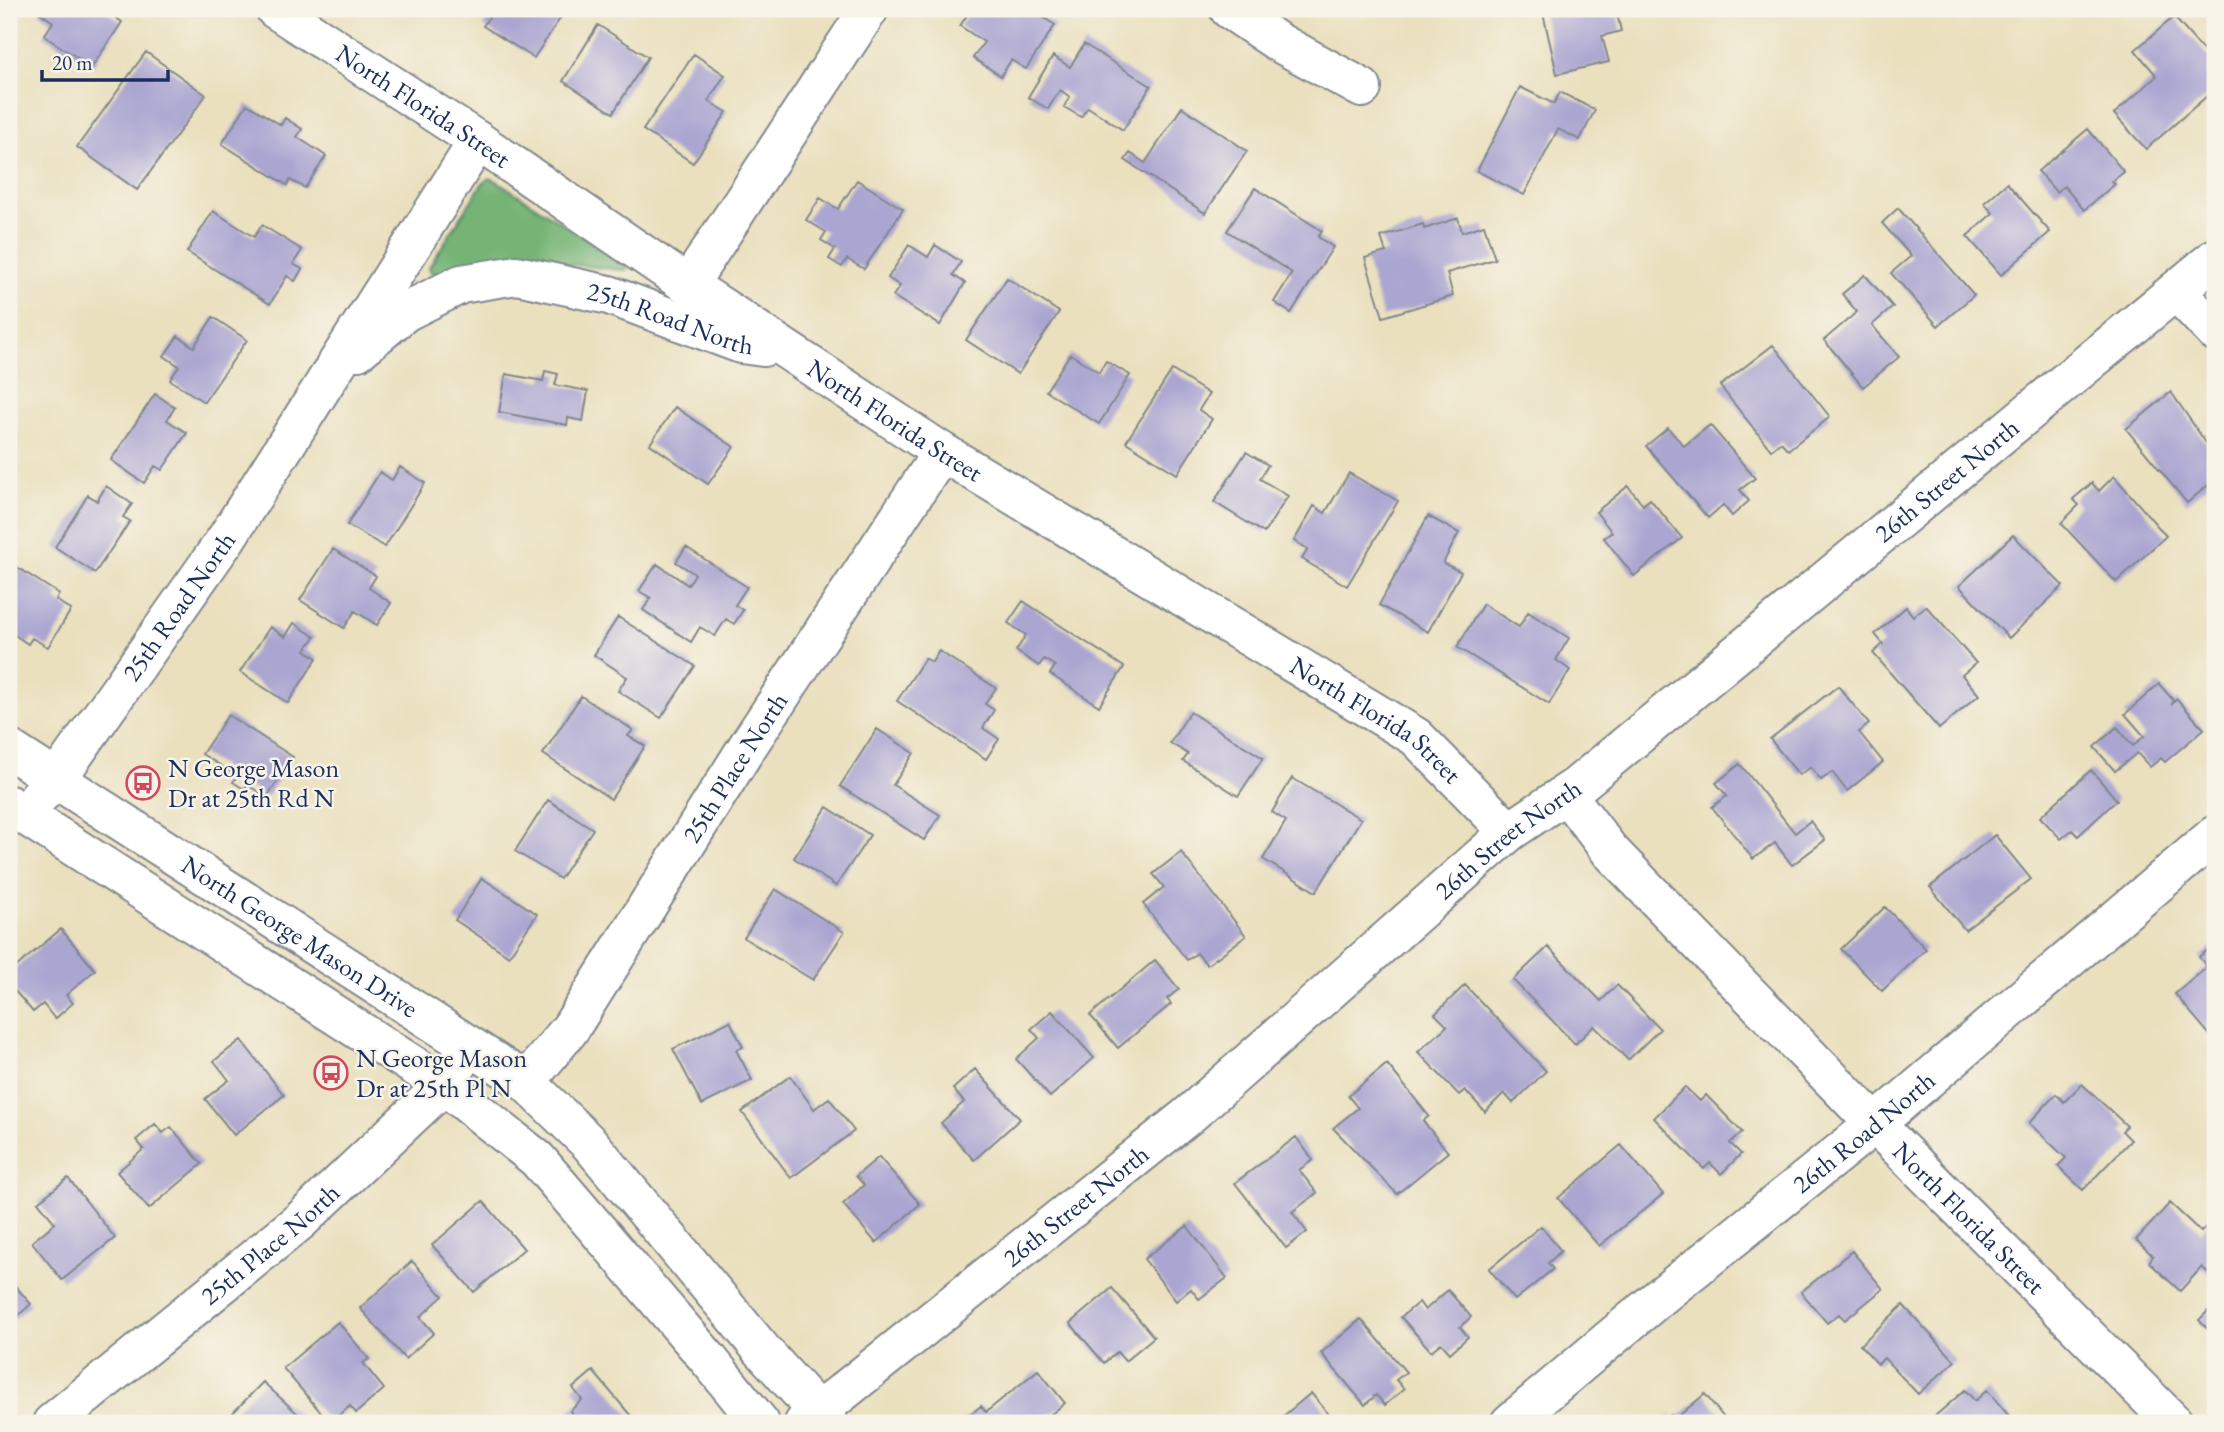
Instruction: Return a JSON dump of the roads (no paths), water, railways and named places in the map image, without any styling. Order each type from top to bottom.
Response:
[{"type":"street","name":"North Florida Street","points":[[275,9],[478,141],[688,285],[942,452],[1416,737],[1508,832]]},
{"type":"street","name":"25th Road North","points":[[688,285],[869,9]]},
{"type":"street","points":[[1229,9],[1278,42],[1362,88]]},
{"type":"street","name":"25th Road North","points":[[13,814],[57,780],[226,539],[478,141]]},
{"type":"street","name":"26th Street North","points":[[817,1419],[1189,1115],[1508,832],[1567,795],[2215,258]]},
{"type":"street","name":"25th Road North","points":[[330,374],[405,312],[461,284],[517,275],[609,295],[741,344],[790,352]]},
{"type":"street","points":[[2176,290],[2215,332]]},
{"type":"street","name":"25th Place North","points":[[526,1082],[570,1030],[749,744],[942,452]]},
{"type":"street","name":"North George Mason Drive","points":[[9,749],[526,1082],[590,1144],[817,1419]]},
{"type":"street","name":"North Florida Street","points":[[1567,795],[1610,851],[1875,1124],[2174,1423]]},
{"type":"street","name":"North George Mason Drive","points":[[13,814],[444,1085],[537,1159],[760,1423]]},
{"type":"street","name":"26th Road North","points":[[1510,1423],[1655,1301],[1875,1124],[2215,835]]},
{"type":"street","name":"25th Place North","points":[[52,1423],[300,1221],[444,1085],[470,1046]]},
{"type":"place","name":"N George Mason Dr at 25th Rd N","points":[[143,783]]},
{"type":"place","name":"N George Mason Dr at 25th Pl N","points":[[331,1073]]}]
